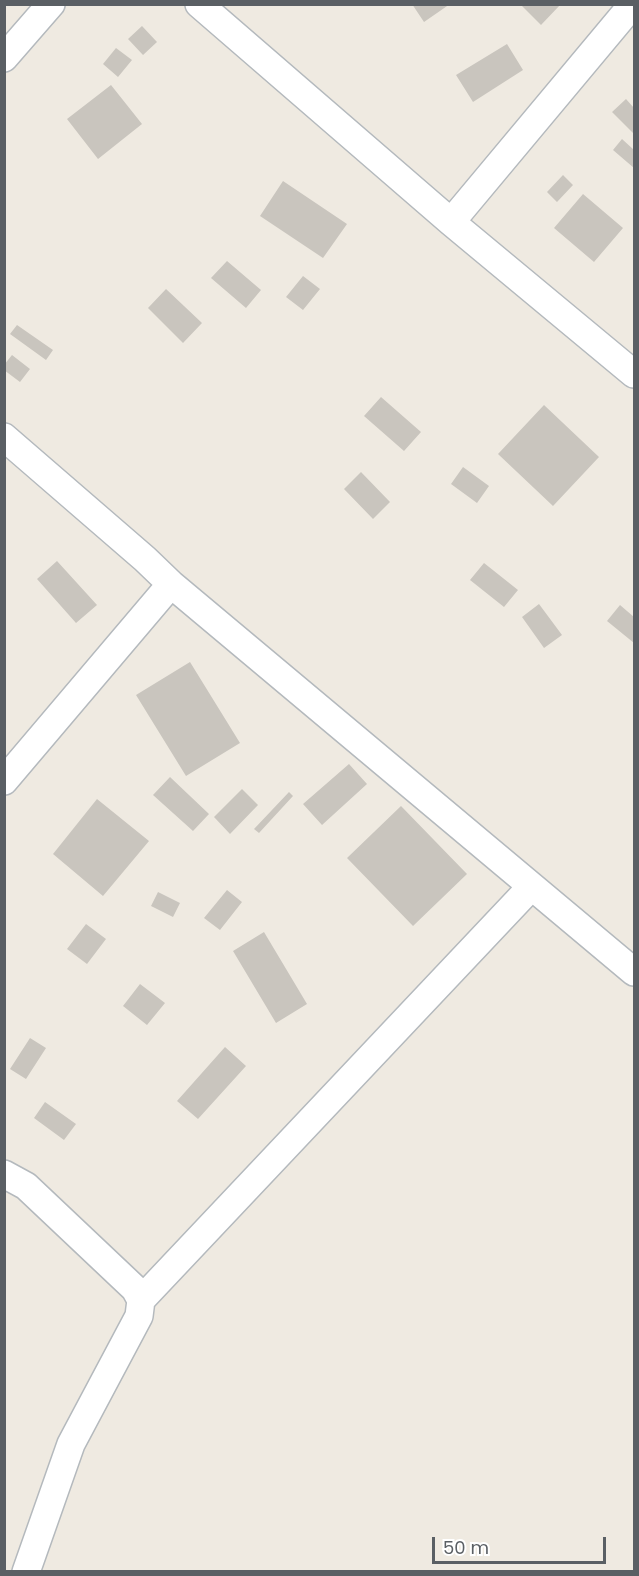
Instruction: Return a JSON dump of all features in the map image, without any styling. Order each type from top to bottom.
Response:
[{"type":"street","points":[[4,58],[51,4]]},
{"type":"street","points":[[199,4],[451,222],[634,374]]},
{"type":"street","points":[[451,222],[633,4]]},
{"type":"street","points":[[4,438],[171,584],[634,972]]},
{"type":"street","points":[[4,781],[171,584]]},
{"type":"street","points":[[141,1300],[531,887]]},
{"type":"street","points":[[4,1174],[26,1186],[135,1289],[141,1300],[139,1316],[71,1444],[26,1572]]},
{"type":"building","points":[[412,4],[450,4],[424,22]]},
{"type":"building","points":[[520,4],[561,4],[541,25]]},
{"type":"building","points":[[142,26],[157,42],[143,55],[128,39]]},
{"type":"building","points":[[507,44],[523,70],[473,102],[456,75]]},
{"type":"building","points":[[116,48],[132,60],[118,77],[103,64]]},
{"type":"building","points":[[111,85],[142,124],[98,159],[67,119]]},
{"type":"building","points":[[626,99],[634,108],[634,134],[612,112]]},
{"type":"building","points":[[622,139],[634,150],[634,168],[613,150]]},
{"type":"building","points":[[563,175],[573,185],[557,202],[547,192]]},
{"type":"building","points":[[283,181],[347,224],[323,258],[260,216]]},
{"type":"building","points":[[583,194],[623,228],[594,262],[554,228]]},
{"type":"building","points":[[227,261],[261,290],[246,308],[211,278]]},
{"type":"building","points":[[303,276],[320,289],[303,310],[286,297]]},
{"type":"building","points":[[166,289],[202,323],[183,343],[148,308]]},
{"type":"building","points":[[17,325],[53,350],[46,360],[10,334]]},
{"type":"building","points":[[12,355],[30,369],[20,382],[4,370],[4,365]]},
{"type":"building","points":[[381,397],[421,432],[404,451],[364,416]]},
{"type":"building","points":[[544,405],[599,457],[553,506],[498,454]]},
{"type":"building","points":[[463,467],[489,486],[477,503],[451,484]]},
{"type":"building","points":[[361,472],[390,502],[373,519],[344,489]]},
{"type":"building","points":[[57,561],[97,605],[76,623],[37,579]]},
{"type":"building","points":[[484,563],[518,590],[504,607],[470,580]]},
{"type":"building","points":[[539,604],[562,635],[544,648],[522,617]]},
{"type":"building","points":[[620,605],[634,617],[634,643],[607,621]]},
{"type":"building","points":[[190,662],[240,743],[186,776],[136,695]]},
{"type":"building","points":[[349,764],[367,784],[322,825],[303,804]]},
{"type":"building","points":[[170,777],[209,814],[193,831],[153,795]]},
{"type":"building","points":[[242,789],[258,805],[230,834],[214,817]]},
{"type":"building","points":[[289,792],[293,796],[259,833],[254,829]]},
{"type":"building","points":[[97,799],[149,841],[103,896],[53,854]]},
{"type":"building","points":[[401,806],[467,874],[413,926],[347,858]]},
{"type":"building","points":[[227,890],[242,902],[220,930],[204,918]]},
{"type":"building","points":[[158,892],[180,903],[173,917],[151,906]]},
{"type":"building","points":[[86,924],[106,939],[87,964],[67,949]]},
{"type":"building","points":[[264,932],[307,1004],[276,1023],[233,951]]},
{"type":"building","points":[[140,984],[165,1003],[147,1025],[123,1006]]},
{"type":"building","points":[[30,1038],[46,1048],[26,1079],[10,1069]]},
{"type":"building","points":[[225,1047],[246,1066],[198,1119],[177,1101]]},
{"type":"building","points":[[45,1102],[76,1124],[64,1140],[34,1118]]}]
